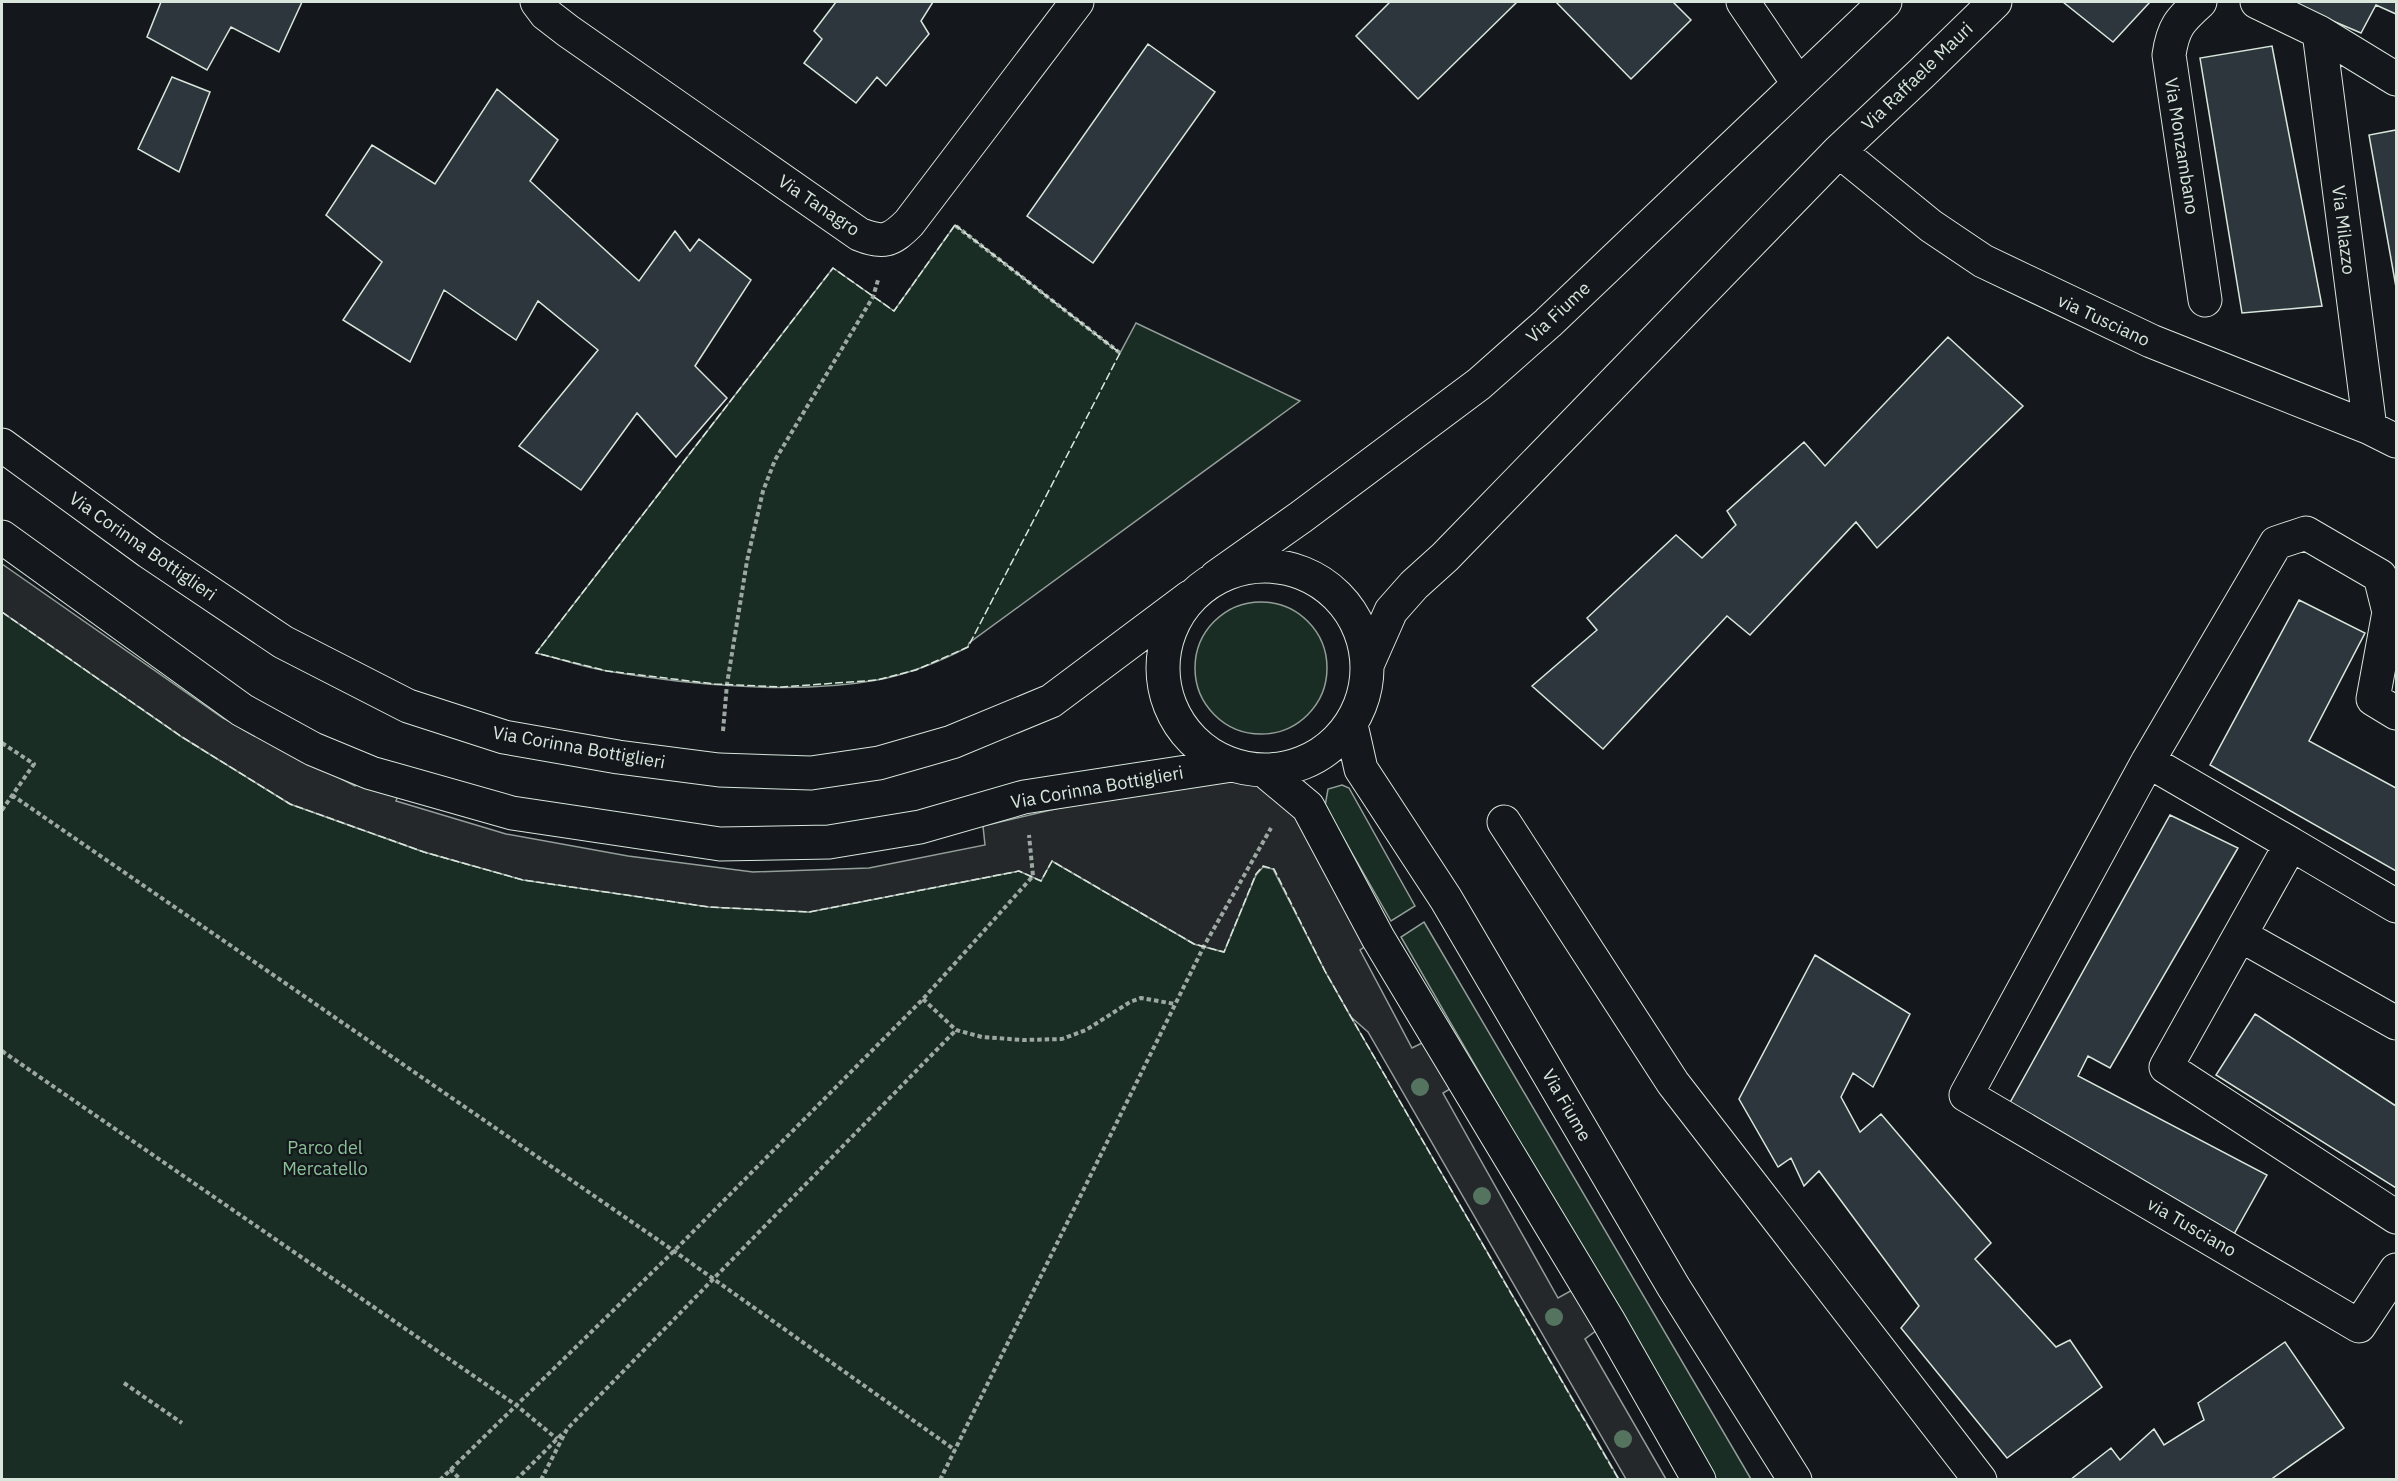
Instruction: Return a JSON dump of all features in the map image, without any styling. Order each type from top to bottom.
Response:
[{"type":"street","name":"Via Tanagro","points":[[537,2],[546,15],[568,31],[859,234],[874,240],[888,239]]},
{"type":"street","points":[[888,239],[909,223],[1077,2]]},
{"type":"street","points":[[1743,2],[1798,83]]},
{"type":"street","name":"Via Raffaele Mauri","points":[[1839,151],[1995,2]]},
{"type":"street","name":"Via Monzambano","points":[[2200,2],[2175,29],[2169,55],[2205,300]]},
{"type":"street","points":[[2257,2],[2319,32],[2397,79]]},
{"type":"street","name":"Via Fiume","points":[[1216,577],[1301,517],[1479,384],[1548,323],[1879,8]]},
{"type":"street","name":"Via Milazzo","points":[[2319,32],[2383,435]]},
{"type":"street","points":[[1368,663],[1391,611],[1413,585],[1453,549],[1839,151]]},
{"type":"street","name":"via Tusciano","points":[[1839,151],[1931,226],[1983,261],[2151,341],[2383,435]]},
{"type":"street","name":"Via Corinna Bottiglieri","points":[[2,445],[148,552],[283,642],[408,706],[504,737],[618,757],[719,770],[811,773],[879,763],[952,742],[1051,701],[1190,597]]},
{"type":"street","points":[[2397,713],[2373,699],[2389,612],[2380,576],[2306,533],[2276,543],[2148,761],[2397,906]]},
{"type":"street","name":"Via Corinna Bottiglieri","points":[[2,537],[242,710],[312,749],[371,773],[512,813],[720,844],[829,842],[920,826],[1024,797],[1232,765]]},
{"type":"street","points":[[1266,564],[1292,568],[1316,578],[1337,594],[1353,614],[1364,638],[1368,663],[1367,685],[1351,725],[1338,740],[1305,763],[1285,769],[1265,771],[1232,765],[1209,754],[1189,737],[1175,716],[1165,692],[1162,667],[1166,642],[1175,618],[1190,597],[1216,577],[1240,567],[1266,564]]},
{"type":"street","name":"Via Fiume","points":[[1351,725],[1361,769],[1446,899],[1673,1286],[1795,1479]]},
{"type":"street","name":"via Tusciano","points":[[2148,761],[1966,1095],[2359,1326],[2397,1270]]},
{"type":"street","points":[[1265,771],[1308,807],[1378,938],[1608,1320],[1700,1479]]},
{"type":"street","points":[[1504,822],[1673,1083],[1980,1479]]},
{"type":"street","points":[[2291,844],[2166,1067],[2397,1217]]},
{"type":"street","points":[[2240,935],[2397,1023]]},
{"type":"path","points":[[955,225],[1120,353]]},
{"type":"path","points":[[719,770],[727,684],[747,561],[763,491],[775,460],[873,297],[888,239]]},
{"type":"path","points":[[2,743],[34,764],[2,810]]},
{"type":"path","points":[[12,795],[674,1251],[955,1450]]},
{"type":"path","points":[[440,1479],[674,1251],[923,999],[1033,876],[1024,797]]},
{"type":"path","points":[[940,1479],[1204,946],[1268,829],[1308,807]]},
{"type":"path","points":[[923,999],[956,1030],[1003,1038],[1062,1039],[1086,1030],[1130,1002],[1141,998],[1175,1004]]},
{"type":"path","points":[[516,1479],[956,1030]]},
{"type":"path","points":[[2,1051],[516,1405],[557,1439]]},
{"type":"path","points":[[124,1383],[182,1423]]},
{"type":"path","points":[[541,1479],[567,1429]]},
{"type":"path","points":[[450,1469],[461,1479]]},
{"type":"green space","points":[[955,225],[1120,353],[1136,323],[1300,401],[969,643],[968,647],[912,671],[877,680],[812,687],[742,686],[707,684],[607,671],[536,653],[833,268],[894,311]]},
{"type":"green space","points":[[1261,602],[1286,607],[1307,622],[1322,643],[1327,668],[1322,693],[1307,714],[1286,729],[1261,734],[1236,729],[1215,714],[1200,693],[1195,668],[1200,643],[1215,622],[1236,607]]},
{"type":"green space","name":"Parco del Mercatello","points":[[2,612],[182,737],[290,804],[424,852],[523,880],[809,912],[1019,871],[1033,876],[1052,861],[1194,944],[1224,952],[1256,874],[1263,866],[1274,869],[1325,971],[1351,1017],[1619,1479],[2,1479]]},
{"type":"green space","points":[[1342,785],[1349,788],[1415,906],[1391,921],[1325,806],[1328,789]]},
{"type":"green space","points":[[1424,922],[1751,1479],[1714,1479],[1401,937]]},
{"type":"shaded area","points":[[2,564],[223,718],[355,786],[360,776],[400,790],[396,801],[506,834],[628,856],[753,872],[869,868],[985,845],[983,826],[1208,773],[1232,770],[1260,777],[1281,794],[1372,942],[1360,950],[1412,1048],[1428,1040],[1455,1086],[1443,1093],[1558,1298],[1574,1289],[1597,1330],[1585,1339],[1666,1479],[1626,1479],[1368,1032],[1351,1017],[1273,869],[1263,867],[1256,875],[1224,952],[1194,944],[1052,861],[1041,881],[1019,871],[809,912],[709,907],[523,880],[424,852],[290,804],[182,737],[2,612]]},
{"type":"building","points":[[161,2],[302,2],[279,52],[231,27],[207,70],[147,37]]},
{"type":"building","points":[[836,2],[933,2],[921,21],[929,34],[886,86],[877,77],[856,103],[804,63],[822,39],[814,31]]},
{"type":"building","points":[[1390,2],[1517,2],[1418,99],[1356,36]]},
{"type":"building","points":[[1556,2],[1673,2],[1691,20],[1631,79]]},
{"type":"building","points":[[2063,2],[2150,2],[2113,42]]},
{"type":"building","points":[[2294,2],[2396,2],[2396,14],[2376,5],[2361,33],[2293,4]]},
{"type":"building","points":[[1148,44],[1215,92],[1093,263],[1027,216]]},
{"type":"building","points":[[2272,46],[2322,306],[2242,313],[2200,58]]},
{"type":"building","points":[[172,77],[210,92],[179,172],[138,149]]},
{"type":"building","points":[[497,89],[558,140],[530,181],[639,281],[675,231],[690,251],[699,239],[751,280],[695,366],[727,398],[676,457],[637,413],[581,490],[519,446],[598,350],[538,301],[516,340],[444,290],[410,362],[343,320],[382,262],[326,215],[372,145],[435,184]]},
{"type":"building","points":[[2396,130],[2396,287],[2369,135]]},
{"type":"building","points":[[1948,337],[2023,406],[1877,548],[1856,522],[1750,635],[1727,616],[1603,749],[1532,686],[1597,630],[1587,618],[1676,535],[1702,558],[1736,525],[1727,511],[1804,442],[1825,466]]},
{"type":"building","points":[[2299,600],[2365,633],[2309,741],[2396,788],[2396,871],[2210,765]]},
{"type":"building","points":[[2170,815],[2238,848],[2110,1068],[2088,1056],[2078,1076],[2267,1175],[2234,1234],[2007,1108]]},
{"type":"building","points":[[1815,955],[1910,1014],[1873,1087],[1853,1073],[1841,1097],[1860,1132],[1881,1114],[1991,1243],[1975,1259],[2056,1347],[2070,1340],[2102,1387],[2007,1458],[1901,1328],[1919,1306],[1819,1171],[1804,1186],[1791,1158],[1778,1167],[1739,1099]]},
{"type":"building","points":[[2255,1014],[2396,1106],[2396,1188],[2216,1075]]},
{"type":"building","points":[[2285,1342],[2344,1428],[2270,1480],[2070,1480],[2111,1448],[2120,1460],[2154,1429],[2164,1445],[2204,1420],[2198,1403]]},
{"type":"fence","points":[[955,225],[1120,353],[968,647],[916,670],[877,680],[782,687],[715,684],[607,671],[536,653],[833,268],[894,311],[955,225]]},
{"type":"fence","points":[[2,612],[182,737],[290,804],[424,852],[523,880],[709,907],[809,912],[1019,871],[1041,881],[1052,861],[1194,944],[1224,952],[1256,874],[1263,866],[1274,869],[1325,971],[1619,1480]]}]
